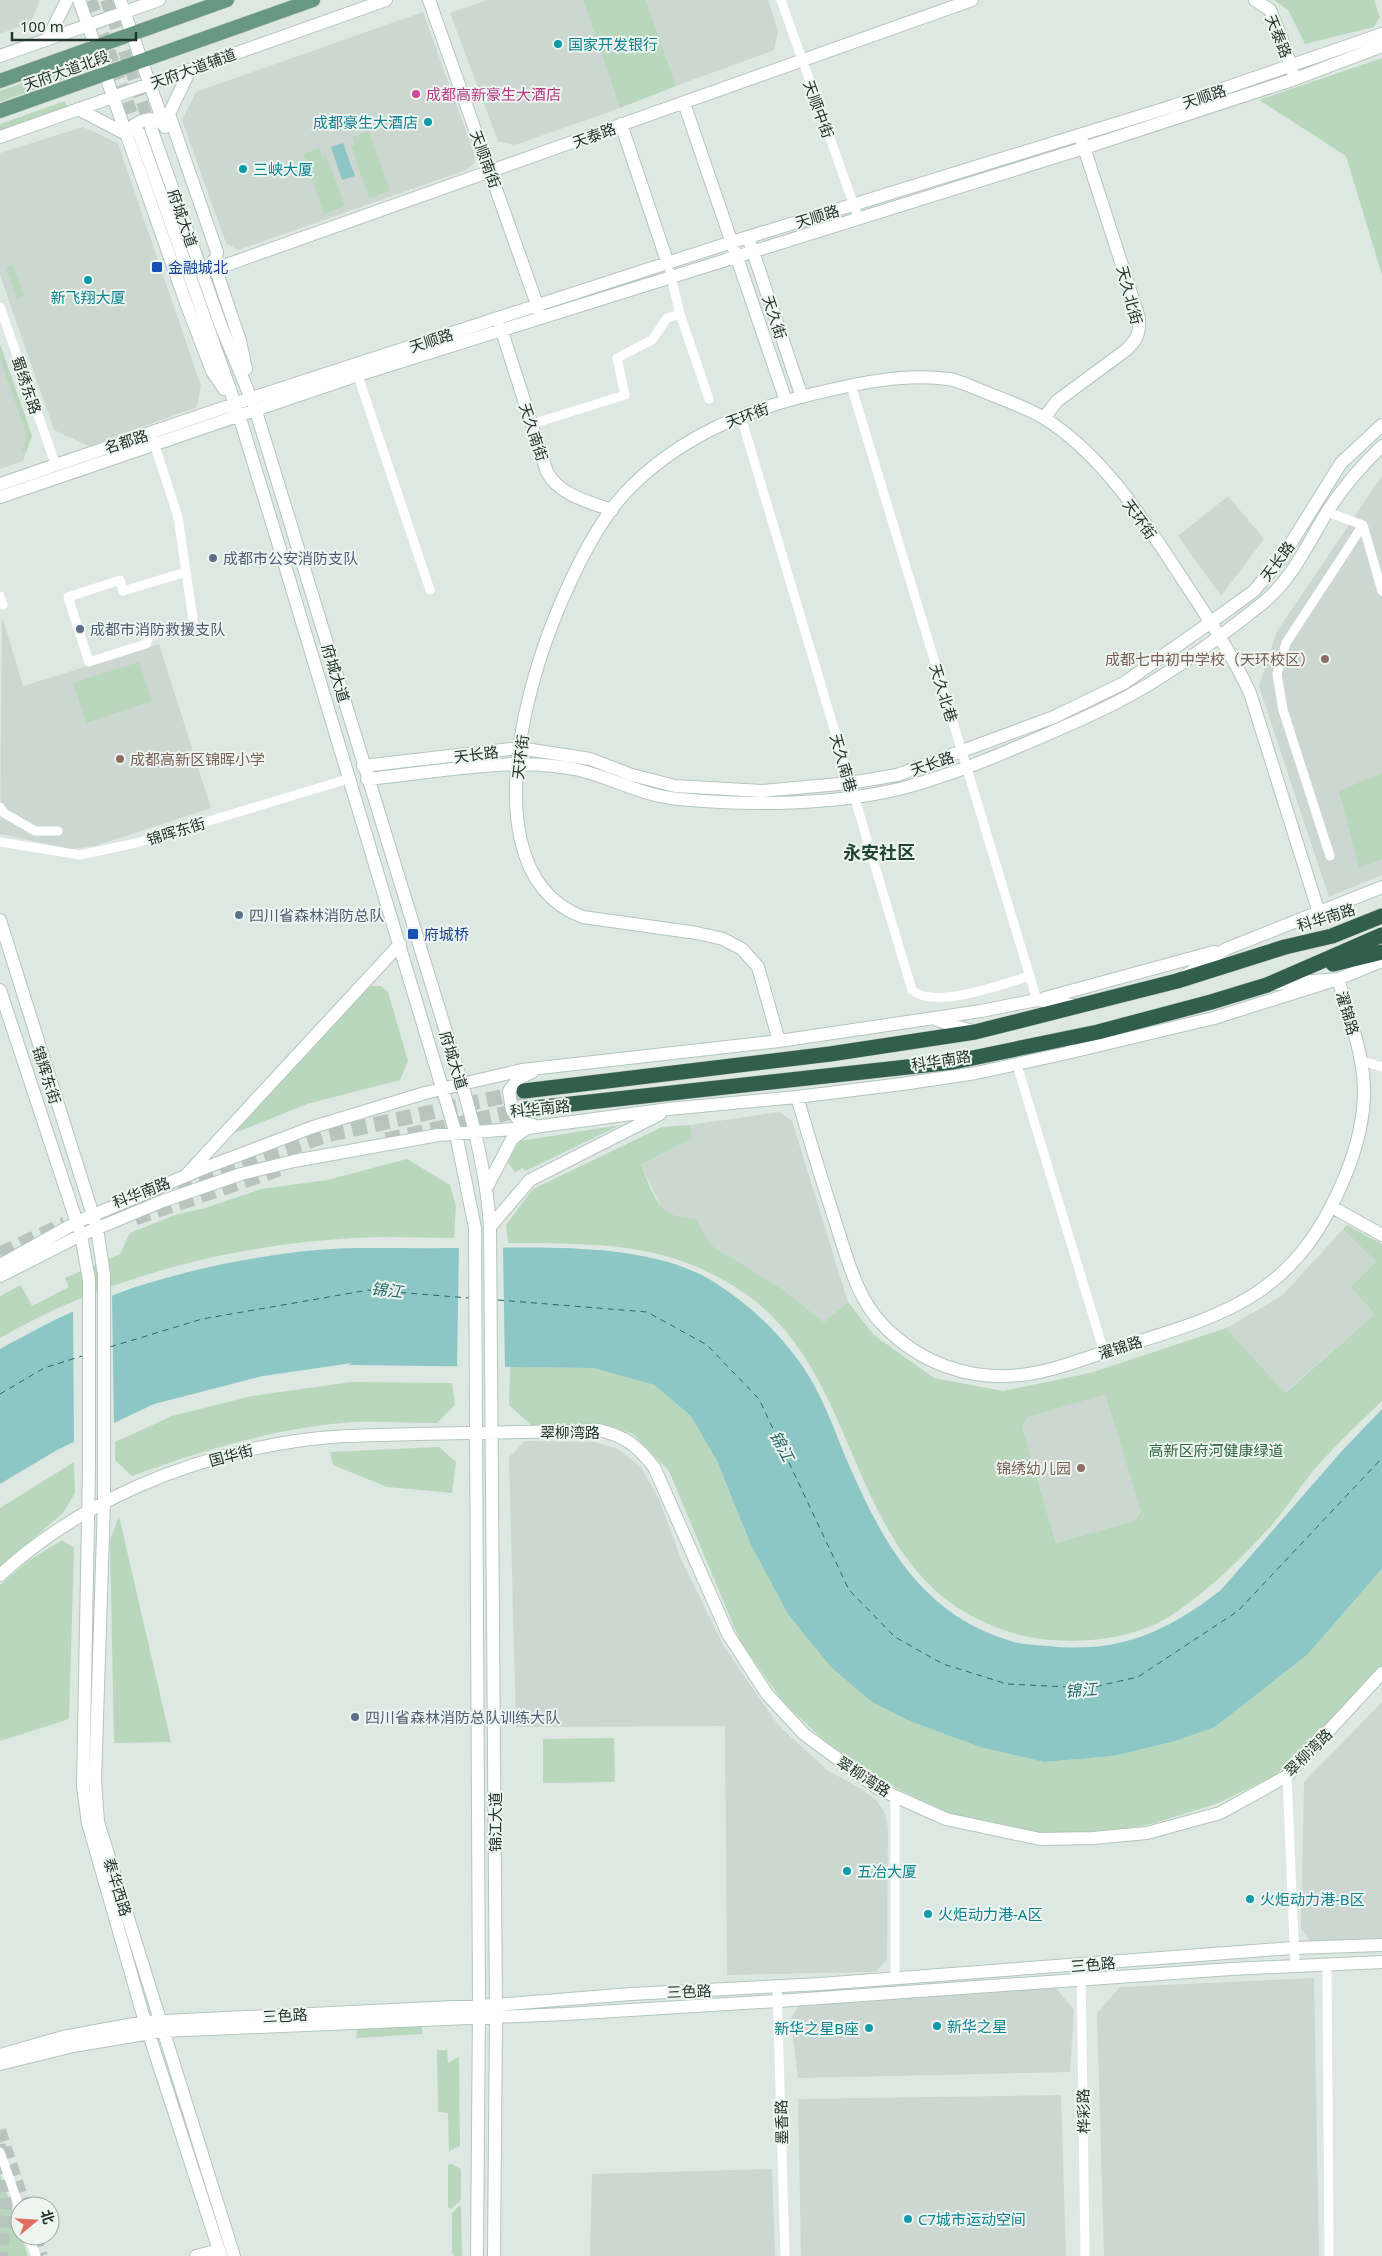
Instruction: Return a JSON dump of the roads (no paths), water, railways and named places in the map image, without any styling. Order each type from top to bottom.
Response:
[{"type":"highway","name":"科华南路","points":[[524,1091],[830,1054],[975,1032],[1178,981],[1285,947],[1332,936],[1362,924],[1378,910]]},
{"type":"highway","points":[[1285,947],[1378,910]]},
{"type":"highway","name":"科华南路","points":[[526,1109],[953,1062],[1098,1032],[1267,985],[1376,937]]},
{"type":"highway","points":[[1295,973],[1382,952]]},
{"type":"main road","name":"天府大道北段","points":[[0,81],[228,0]]},
{"type":"main road","name":"天府大道北段","points":[[0,111],[313,0]]},
{"type":"street","points":[[47,40],[67,0]]},
{"type":"street","points":[[79,0],[112,97],[212,371],[236,409]]},
{"type":"street","points":[[0,56],[88,25],[122,6],[159,0]]},
{"type":"street","name":"天府大道辅道","points":[[0,137],[386,0]]},
{"type":"street","name":"天顺南街","points":[[429,0],[540,312]]},
{"type":"street","name":"天顺中街","points":[[781,0],[856,211]]},
{"type":"street","name":"天泰路","points":[[215,269],[972,0]]},
{"type":"street","name":"天泰路","points":[[1255,0],[1270,10],[1293,73]]},
{"type":"street","points":[[122,6],[240,342],[253,403]]},
{"type":"street","name":"天顺路","points":[[540,312],[732,242],[856,211],[1084,148],[1293,73],[1382,34]]},
{"type":"street","name":"天顺路","points":[[253,403],[499,324],[671,277],[753,250],[856,211],[1080,134],[1382,46]]},
{"type":"street","points":[[190,70],[169,114],[218,252],[215,269]]},
{"type":"street","name":"天久街","points":[[684,103],[786,401]]},
{"type":"street","points":[[78,109],[126,134]]},
{"type":"street","points":[[126,134],[132,126],[153,118],[159,120],[164,125]]},
{"type":"street","points":[[621,124],[668,264],[680,314],[709,399]]},
{"type":"street","name":"府城大道","points":[[151,128],[221,326],[253,403],[476,1131],[488,1187],[492,1388]]},
{"type":"street","name":"府城大道","points":[[139,133],[236,409],[400,944],[456,1134],[475,1228],[476,1389]]},
{"type":"street","name":"天久北街","points":[[1044,418],[1057,401],[1135,342],[1139,329],[1139,318],[1080,134]]},
{"type":"street","name":"天久街","points":[[749,237],[802,397]]},
{"type":"street","name":"蜀绣东路","points":[[0,307],[55,463]]},
{"type":"street","points":[[532,424],[625,395],[617,358],[652,340],[667,318],[680,314]]},
{"type":"street","name":"天久南街","points":[[499,324],[552,482],[561,489],[612,510]]},
{"type":"street","points":[[356,370],[430,590]]},
{"type":"street","name":"天环街","points":[[779,1041],[758,967],[742,949],[723,939],[714,937],[583,917],[567,911],[548,893],[531,869],[521,845],[516,818],[517,763],[534,673],[560,599],[612,510],[623,495],[673,451],[705,430],[786,401],[851,385],[895,378],[951,379],[1044,418],[1074,441],[1107,473],[1166,554],[1211,622],[1250,694],[1319,913]]},
{"type":"street","name":"天久北巷","points":[[851,385],[1037,1000]]},
{"type":"street","name":"名都路","points":[[0,484],[55,463],[152,438],[253,403]]},
{"type":"street","name":"天久南巷","points":[[741,417],[912,990],[918,996],[928,998],[962,994],[1030,976]]},
{"type":"street","name":"天长路","points":[[363,766],[519,748],[590,760],[632,775],[675,786],[762,791],[850,783],[897,775],[1054,717],[1124,684],[1211,622],[1254,590],[1283,556],[1341,463],[1382,425]]},
{"type":"street","points":[[0,497],[152,438],[178,517],[194,626],[150,635],[146,644],[89,662],[68,597],[120,580],[123,591],[186,572]]},
{"type":"street","name":"天长路","points":[[367,779],[517,763],[580,770],[630,789],[676,799],[763,803],[854,796],[901,788],[967,769],[1056,731],[1133,694],[1220,637],[1268,599],[1299,562],[1327,512],[1354,472],[1382,446]]},
{"type":"street","points":[[1327,512],[1363,524]]},
{"type":"street","points":[[1363,524],[1378,566],[1382,591]]},
{"type":"street","points":[[1330,856],[1283,710],[1277,674],[1286,643],[1363,524]]},
{"type":"street","name":"锦晖东街","points":[[0,842],[80,855],[139,842],[348,779]]},
{"type":"street","points":[[0,807],[4,813],[35,830],[58,831]]},
{"type":"street","points":[[1037,1000],[1226,949],[1382,887]]},
{"type":"street","name":"锦辉东街","points":[[0,920],[97,1228],[104,1275]]},
{"type":"street","points":[[185,1176],[400,944]]},
{"type":"street","points":[[1178,981],[1226,949]]},
{"type":"street","points":[[1067,1054],[1214,1018],[1338,979],[1382,961]]},
{"type":"street","points":[[1267,985],[1338,979]]},
{"type":"street","name":"濯锦路","points":[[797,1097],[851,1268],[863,1298],[883,1326],[917,1353],[957,1371],[984,1376],[1022,1375],[1201,1322],[1259,1293],[1285,1272],[1307,1247],[1332,1207],[1359,1133],[1364,1095],[1362,1061],[1338,979]]},
{"type":"street","name":"锦辉东街","points":[[0,990],[81,1235],[89,1280]]},
{"type":"street","name":"科华南路","points":[[0,1265],[77,1222],[185,1176],[313,1127],[462,1084],[540,1068],[779,1041],[934,1019],[1037,1000],[1078,1006]]},
{"type":"street","points":[[934,1019],[975,1032]]},
{"type":"street","name":"科华南路","points":[[0,1276],[97,1228],[241,1174],[303,1159],[476,1131],[527,1128],[669,1109],[797,1097],[902,1084],[1067,1054],[1098,1032]]},
{"type":"street","points":[[1362,1061],[1382,1067]]},
{"type":"street","points":[[902,1084],[953,1062]]},
{"type":"street","points":[[1017,1064],[1104,1352]]},
{"type":"street","points":[[540,1068],[518,1079],[509,1090],[512,1110],[520,1122],[541,1126]]},
{"type":"street","points":[[490,1227],[530,1180],[669,1109]]},
{"type":"street","points":[[488,1187],[512,1139],[527,1128]]},
{"type":"street","points":[[1332,1207],[1355,1212],[1382,1227]]},
{"type":"street","points":[[1332,1207],[1382,1235]]},
{"type":"street","name":"泰华西路","points":[[104,1275],[104,1502],[95,1780],[98,1822],[234,2256]]},
{"type":"street","name":"泰华西路","points":[[89,1280],[89,1468],[86,1512],[83,1787],[88,1823],[147,2027],[220,2253]]},
{"type":"street","name":"锦江大道","points":[[492,1388],[496,2011],[494,2256]]},
{"type":"street","name":"锦江大道","points":[[476,1389],[477,2256]]},
{"type":"street","name":"翠柳湾路","points":[[492,1433],[599,1430],[621,1436],[639,1448],[654,1467],[728,1634],[767,1694],[804,1734],[879,1789],[946,1820],[1040,1839],[1093,1838],[1147,1833],[1220,1812],[1287,1776],[1382,1673]]},
{"type":"street","name":"国华街","points":[[0,1575],[20,1557],[86,1512],[141,1484],[182,1469],[287,1443],[337,1436],[492,1433]]},
{"type":"street","points":[[1287,1776],[1294,1965]]},
{"type":"street","points":[[895,1796],[895,1978]]},
{"type":"street","name":"三色路","points":[[496,2011],[631,1994],[778,1987],[1293,1948],[1382,1945]]},
{"type":"street","name":"三色路","points":[[0,2055],[63,2037],[161,2026],[478,2011],[778,2001],[1294,1965],[1382,1962]]},
{"type":"street","points":[[1327,1964],[1329,2256]]},
{"type":"street","name":"桦彩路","points":[[1081,1965],[1085,2256]]},
{"type":"street","name":"墨香路","points":[[778,1987],[785,2256]]},
{"type":"street","name":"三色路","points":[[0,2064],[147,2027]]},
{"type":"street","points":[[0,2152],[15,2196]]},
{"type":"street","points":[[196,2256],[220,2253]]},
{"type":"water","points":[[343,143],[355,176],[342,180],[331,147]]},
{"type":"water","name":"锦江","points":[[357,1248],[546,1248],[619,1252],[654,1258],[686,1268],[714,1282],[763,1320],[794,1354],[809,1377],[821,1399],[873,1516],[907,1570],[928,1593],[953,1613],[981,1630],[1022,1644],[1073,1648],[1097,1647],[1140,1637],[1181,1618],[1221,1590],[1340,1453],[1382,1409],[1382,1569],[1307,1655],[1215,1727],[1176,1741],[1114,1756],[1044,1762],[983,1748],[909,1721],[872,1702],[831,1667],[788,1614],[750,1543],[717,1461],[691,1416],[654,1385],[593,1368],[349,1365],[352,1363],[263,1376],[154,1404],[57,1450],[0,1484],[0,1349],[74,1311],[130,1289],[188,1272],[218,1265],[306,1251]]},
{"type":"tunnel","points":[[91,0],[139,133]]},
{"type":"tunnel","points":[[106,0],[151,128]]},
{"type":"tunnel","points":[[177,1186],[327,1135],[523,1092]]},
{"type":"tunnel","points":[[386,1140],[526,1109]]},
{"type":"tunnel","points":[[135,1218],[279,1169]]},
{"type":"tunnel","points":[[0,1254],[65,1224]]},
{"type":"tunnel","points":[[0,2130],[22,2196]]},
{"type":"tunnel","points":[[0,2144],[6,2204],[2,2256]]},
{"type":"tunnel","points":[[38,2246],[42,2256]]},
{"type":"place","name":"国家开发银行","points":[[558,44]]},
{"type":"place","name":"成都高新豪生大酒店","points":[[416,94]]},
{"type":"place","name":"成都豪生大酒店","points":[[428,122]]},
{"type":"place","name":"三峡大厦","points":[[243,169]]},
{"type":"place","name":"金融城北","points":[[157,267]]},
{"type":"place","name":"新飞翔大厦","points":[[88,280]]},
{"type":"place","name":"成都市公安消防支队","points":[[213,558]]},
{"type":"place","name":"成都市消防救援支队","points":[[80,629]]},
{"type":"place","name":"成都七中初中学校（天环校区）","points":[[1325,659]]},
{"type":"place","name":"成都高新区锦晖小学","points":[[120,759]]},
{"type":"place","name":"四川省森林消防总队","points":[[239,915]]},
{"type":"place","name":"府城桥","points":[[413,934]]},
{"type":"place","name":"锦绣幼儿园","points":[[1081,1468]]},
{"type":"place","name":"四川省森林消防总队训练大队","points":[[355,1717]]},
{"type":"place","name":"五冶大厦","points":[[847,1871]]},
{"type":"place","name":"火炬动力港-B区","points":[[1250,1899]]},
{"type":"place","name":"火炬动力港-A区","points":[[928,1914]]},
{"type":"place","name":"新华之星","points":[[937,2026]]},
{"type":"place","name":"新华之星B座","points":[[869,2028]]},
{"type":"place","name":"C7城市运动空间","points":[[908,2219]]},
{"type":"district","name":"永安社区","points":[[879,852]]},
{"type":"park label","name":"高新区府河健康绿道","points":[[1216,1450]]}]
